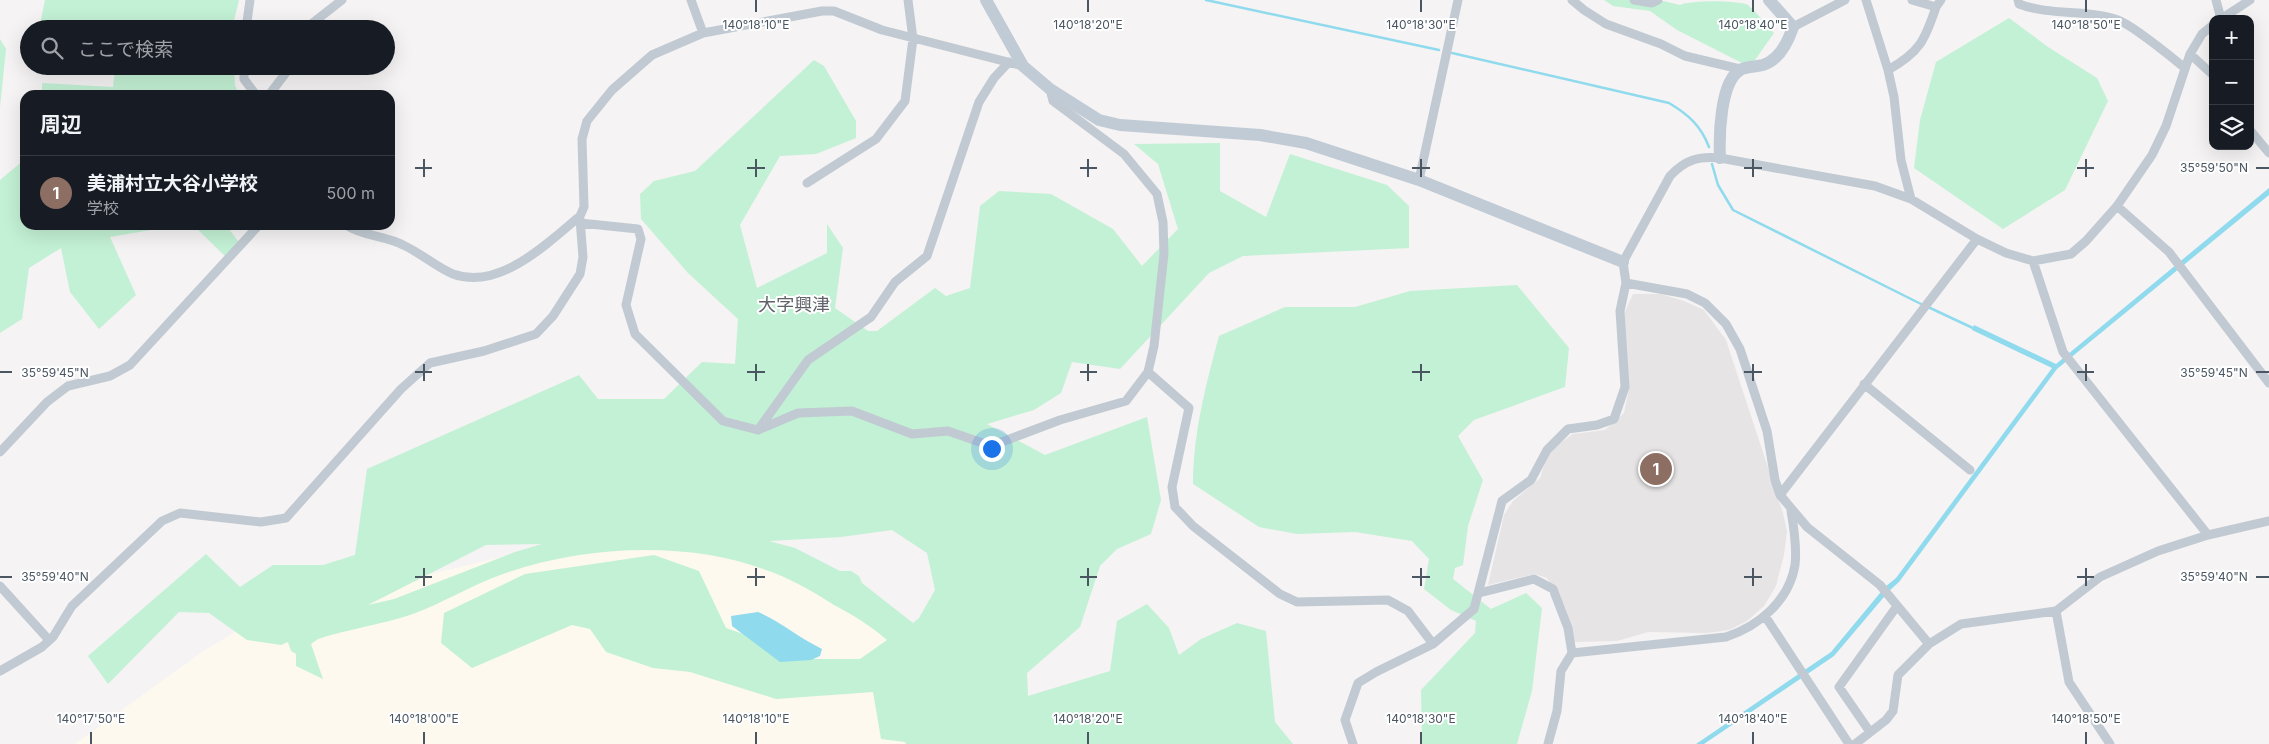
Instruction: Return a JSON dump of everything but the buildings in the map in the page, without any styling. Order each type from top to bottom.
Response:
[{"type":"street","points":[[247,20],[250,0]]},
{"type":"street","points":[[316,20],[342,0]]},
{"type":"street","points":[[691,0],[703,33]]},
{"type":"street","points":[[807,183],[876,139],[904,101],[913,39],[908,0]]},
{"type":"street","points":[[986,0],[1023,66],[1050,89],[1098,120],[1120,125],[1260,135],[1306,142],[1419,180],[1623,262]]},
{"type":"street","points":[[1419,180],[1458,0]]},
{"type":"street","points":[[1572,0],[1606,24],[1661,44],[1685,56],[1740,69],[1764,64],[1782,51],[1793,27],[1845,0]]},
{"type":"street","points":[[1634,0],[1652,3],[1658,0]]},
{"type":"street","points":[[1769,0],[1793,27]]},
{"type":"street","points":[[1866,0],[1888,70],[1894,97],[1901,160],[1911,199]]},
{"type":"street","points":[[1888,70],[1908,59],[1926,37],[1938,4],[1912,0]]},
{"type":"street","points":[[2018,0],[2019,4],[2032,9],[2101,16],[2120,21],[2185,68]]},
{"type":"street","points":[[2216,0],[2221,19],[2250,0]]},
{"type":"street","points":[[0,671],[42,648],[72,606],[162,521],[180,513],[261,522],[286,518],[401,389],[430,363],[484,351],[536,334],[553,316],[580,274],[583,257],[580,220],[584,207],[582,139],[586,121],[612,90],[652,55],[703,33],[834,11],[882,30],[1023,66]]},
{"type":"street","points":[[1353,744],[1345,720],[1358,683],[1433,644],[1474,609],[1502,501],[1531,480],[1547,450],[1568,429],[1614,419],[1625,387],[1620,311],[1626,283],[1623,262],[1670,176],[1681,164],[1704,156],[1875,186],[1911,199],[1977,240],[2006,253],[2033,260],[2071,254],[2086,241],[2116,206],[2152,155],[2166,126],[2190,54],[2202,34],[2209,28]]},
{"type":"street","points":[[2190,54],[2209,71]]},
{"type":"street","points":[[758,430],[808,360],[871,317],[895,282],[927,256],[979,102],[994,78],[1008,62]]},
{"type":"street","points":[[1720,158],[1725,96],[1729,82],[1740,69]]},
{"type":"street","points":[[244,75],[244,79],[252,90]]},
{"type":"street","points":[[273,90],[284,75]]},
{"type":"street","points":[[360,230],[403,245],[454,274],[469,276],[502,273],[516,266],[580,220],[638,229],[641,239],[626,305],[636,334],[723,421],[758,430],[798,413],[852,410],[912,434],[948,432],[991,446],[1060,420],[1126,401],[1148,372],[1154,346],[1164,254],[1163,222],[1157,194],[1124,154],[1053,102],[1050,89]]},
{"type":"street","points":[[2254,135],[2269,153]]},
{"type":"street","points":[[2116,206],[2169,252],[2269,383]]},
{"type":"street","points":[[1,449],[47,402],[68,386],[110,376],[130,366],[254,230]]},
{"type":"street","points":[[1780,495],[1977,240]]},
{"type":"street","points":[[2033,260],[2063,352],[2208,535]]},
{"type":"street","points":[[1626,283],[1688,294],[1705,303],[1726,324],[1740,349],[1764,422],[1775,480],[1780,495],[1807,528],[1881,587],[1929,644]]},
{"type":"street","points":[[1148,372],[1189,408],[1172,487],[1175,507],[1193,526],[1280,594],[1298,602],[1388,600],[1408,611],[1433,644]]},
{"type":"street","points":[[1864,384],[1970,470]]},
{"type":"street","points":[[1572,653],[1726,637],[1746,631],[1782,599],[1795,565],[1791,510]]},
{"type":"street","points":[[1855,744],[1894,711],[1898,674],[1929,644],[1961,624],[2056,611],[2100,577],[2158,551],[2208,535],[2269,521]]},
{"type":"street","points":[[1479,592],[1534,579],[1553,589],[1568,628],[1572,653],[1561,671],[1557,711],[1548,744]]},
{"type":"street","points":[[0,586],[49,640]]},
{"type":"street","points":[[1870,732],[1839,687],[1897,606]]},
{"type":"street","points":[[2056,611],[2069,682],[2110,744]]},
{"type":"street","points":[[1764,616],[1849,744]]},
{"type":"shaded area","points":[[1633,294],[1661,294],[1704,310],[1726,340],[1783,513],[1787,531],[1784,555],[1776,586],[1764,606],[1747,621],[1729,630],[1707,633],[1648,632],[1617,641],[1575,642],[1565,607],[1547,578],[1535,574],[1488,585],[1504,515],[1513,501],[1540,478],[1546,459],[1557,445],[1573,434],[1605,430],[1624,413],[1629,389],[1624,314]]},
{"type":"shaded area","points":[[589,536],[709,541],[898,627],[989,744],[75,744],[202,652],[247,625],[368,589]]},
{"type":"green space","points":[[45,0],[239,0],[234,20],[41,20]]},
{"type":"green space","points":[[1604,0],[1659,0],[1680,5],[1704,1],[1742,3],[1748,5],[1774,33],[1750,67],[1677,30],[1650,11],[1613,6]]},
{"type":"green space","points":[[2009,18],[2048,47],[2097,78],[2108,101],[2065,190],[2003,229],[1914,168],[1920,120],[1936,62]]},
{"type":"green space","points":[[0,39],[6,49],[0,107]]},
{"type":"green space","points":[[814,60],[824,66],[856,121],[856,138],[816,154],[780,156],[740,225],[757,288],[827,253],[827,224],[843,248],[835,308],[868,331],[877,331],[935,288],[946,296],[970,288],[980,206],[999,191],[1051,194],[1113,229],[1142,266],[1178,229],[1158,164],[1134,144],[1220,143],[1220,191],[1266,217],[1290,154],[1387,185],[1409,206],[1409,248],[1243,256],[1209,273],[1120,369],[1072,362],[1061,393],[1034,410],[987,424],[1045,455],[1147,417],[1161,500],[1151,534],[1117,549],[1100,566],[1080,627],[1027,673],[1028,696],[1110,671],[1117,621],[1147,604],[1169,628],[1179,655],[1201,639],[1237,623],[1266,631],[1275,722],[1293,744],[906,744],[905,742],[881,739],[873,692],[776,699],[690,672],[653,668],[606,652],[590,629],[572,625],[472,668],[441,643],[444,613],[525,574],[654,555],[699,571],[726,628],[815,659],[860,659],[887,640],[868,625],[782,576],[733,560],[667,550],[599,552],[533,565],[491,578],[434,606],[410,615],[318,639],[311,644],[323,679],[296,666],[296,654],[291,651],[288,642],[281,645],[247,640],[209,613],[179,612],[108,684],[88,656],[206,554],[240,587],[273,565],[323,565],[355,555],[367,469],[579,375],[598,399],[664,399],[702,362],[735,364],[738,319],[688,273],[641,219],[640,194],[654,181],[695,171]],"holes":[[[892,530],[927,553],[935,590],[919,618],[913,623],[862,583],[859,576],[851,571],[840,571],[795,548],[769,541],[841,537]],[[542,544],[515,552],[394,599],[368,605],[486,545]]]},
{"type":"green space","points":[[114,75],[234,75],[237,90],[42,90],[42,83],[113,87]]},
{"type":"green space","points":[[20,163],[20,230],[151,230],[110,237],[136,295],[99,329],[70,292],[61,248],[29,268],[22,319],[0,333],[0,180]]},
{"type":"green space","points":[[198,230],[230,230],[241,245],[228,259]]},
{"type":"green space","points":[[1517,285],[1569,348],[1565,387],[1474,420],[1458,436],[1483,480],[1468,526],[1463,565],[1455,568],[1453,579],[1491,609],[1526,593],[1542,608],[1532,691],[1517,744],[1422,744],[1421,690],[1475,633],[1476,621],[1451,610],[1424,589],[1429,559],[1412,541],[1355,532],[1297,534],[1259,527],[1193,484],[1195,447],[1201,409],[1219,336],[1285,307],[1355,307],[1410,291]]},
{"type":"water","points":[[2269,188],[2269,195],[2057,369],[1899,582],[1889,591],[1834,656],[1704,744],[1696,744],[1831,652],[1885,587],[1896,578],[2052,368],[1972,330],[1974,325],[2056,364]]},
{"type":"water","points":[[758,612],[822,649],[820,656],[811,660],[780,662],[732,626],[731,616]]},
{"type":"waterway","points":[[1206,0],[1439,50]]},
{"type":"waterway","points":[[1452,53],[1669,103],[1694,122],[1709,147]]},
{"type":"waterway","points":[[1712,164],[1718,185],[1733,210],[1923,305]]},
{"type":"waterway","points":[[1928,307],[1975,329]]},
{"type":"place","name":"美浦村立大谷小学校","points":[[1656,469]]},
{"type":"district","name":"大字興津","points":[[794,305]]}]
